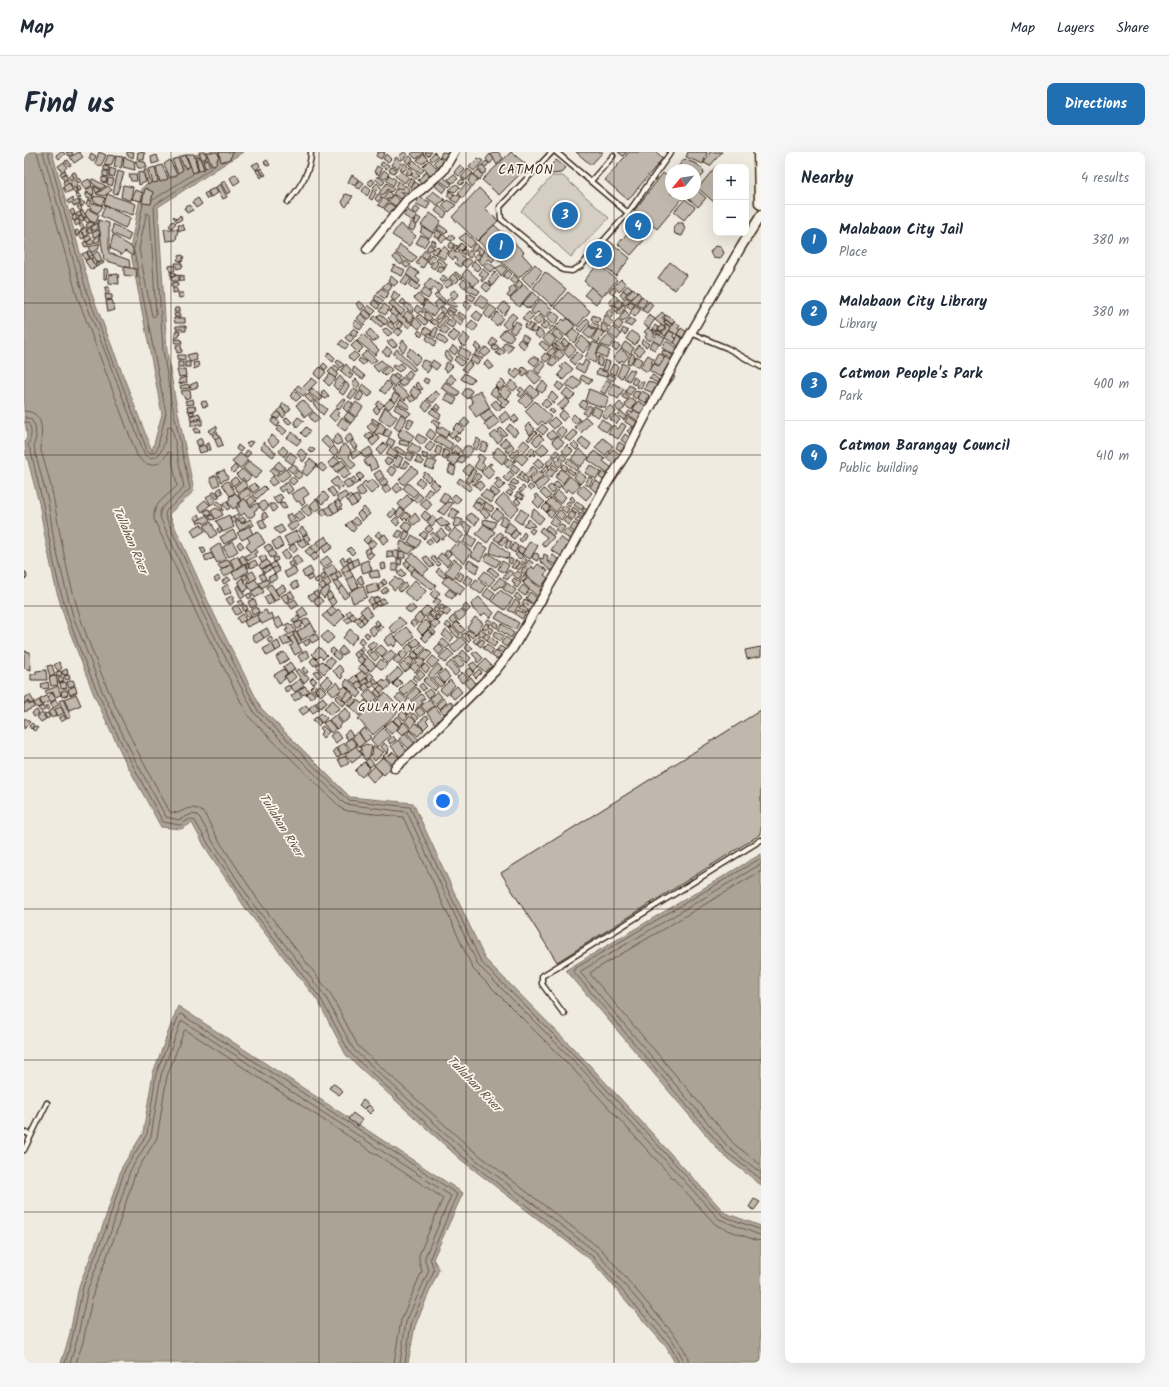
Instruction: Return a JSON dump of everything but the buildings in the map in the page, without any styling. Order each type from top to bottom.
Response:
[{"type":"main road","points":[[760,152],[761,203]]},
{"type":"street","points":[[367,249],[407,200],[443,171],[454,152]]},
{"type":"street","points":[[395,768],[496,670],[513,648],[606,485],[627,452],[691,333],[761,215]]},
{"type":"lane","points":[[288,202],[299,188],[305,176],[310,164],[311,152]]},
{"type":"lane","points":[[552,152],[500,207],[500,218],[563,270],[572,271],[581,266],[628,213],[671,152]]},
{"type":"lane","points":[[556,152],[628,213]]},
{"type":"lane","points":[[591,182],[613,156]]},
{"type":"lane","points":[[691,333],[727,348],[761,367]]},
{"type":"lane","points":[[564,1014],[542,984],[542,976],[761,840]]},
{"type":"lane","points":[[24,1150],[47,1103]]},
{"type":"lane","points":[[24,1132],[32,1135]]},
{"type":"shaded area","points":[[552,176],[563,176],[609,218],[571,257],[521,211]]},
{"type":"water","name":"Tullahan River","points":[[24,152],[52,152],[91,292],[152,451],[162,414],[130,249],[142,188],[183,159],[204,152],[243,152],[158,207],[167,351],[194,491],[169,514],[212,610],[261,708],[350,797],[413,803],[485,959],[585,1060],[725,1213],[761,1226],[761,1363],[675,1363],[666,1347],[591,1260],[460,1159],[346,1055],[318,1001],[246,909],[205,847],[192,823],[181,829],[161,827],[125,761],[94,695],[65,619],[56,589],[39,503],[26,453],[25,442],[27,437],[24,408]]},
{"type":"water","points":[[761,854],[761,1185],[723,1155],[566,970]]},
{"type":"water","points":[[178,1006],[463,1193],[433,1259],[439,1269],[415,1326],[408,1363],[61,1363],[69,1338],[79,1286],[102,1228],[122,1167],[143,1133],[153,1073]]},
{"type":"place","name":"Catmon People's Park","points":[[565,215]]},
{"type":"place","name":"Catmon Barangay Council","points":[[638,226]]},
{"type":"place","name":"Malabaon City Jail","points":[[501,246]]},
{"type":"place","name":"Malabaon City Library","points":[[599,254]]},
{"type":"district","name":"CATMON","points":[[526,170]]},
{"type":"district","name":"GULAYAN","points":[[387,707]]}]
